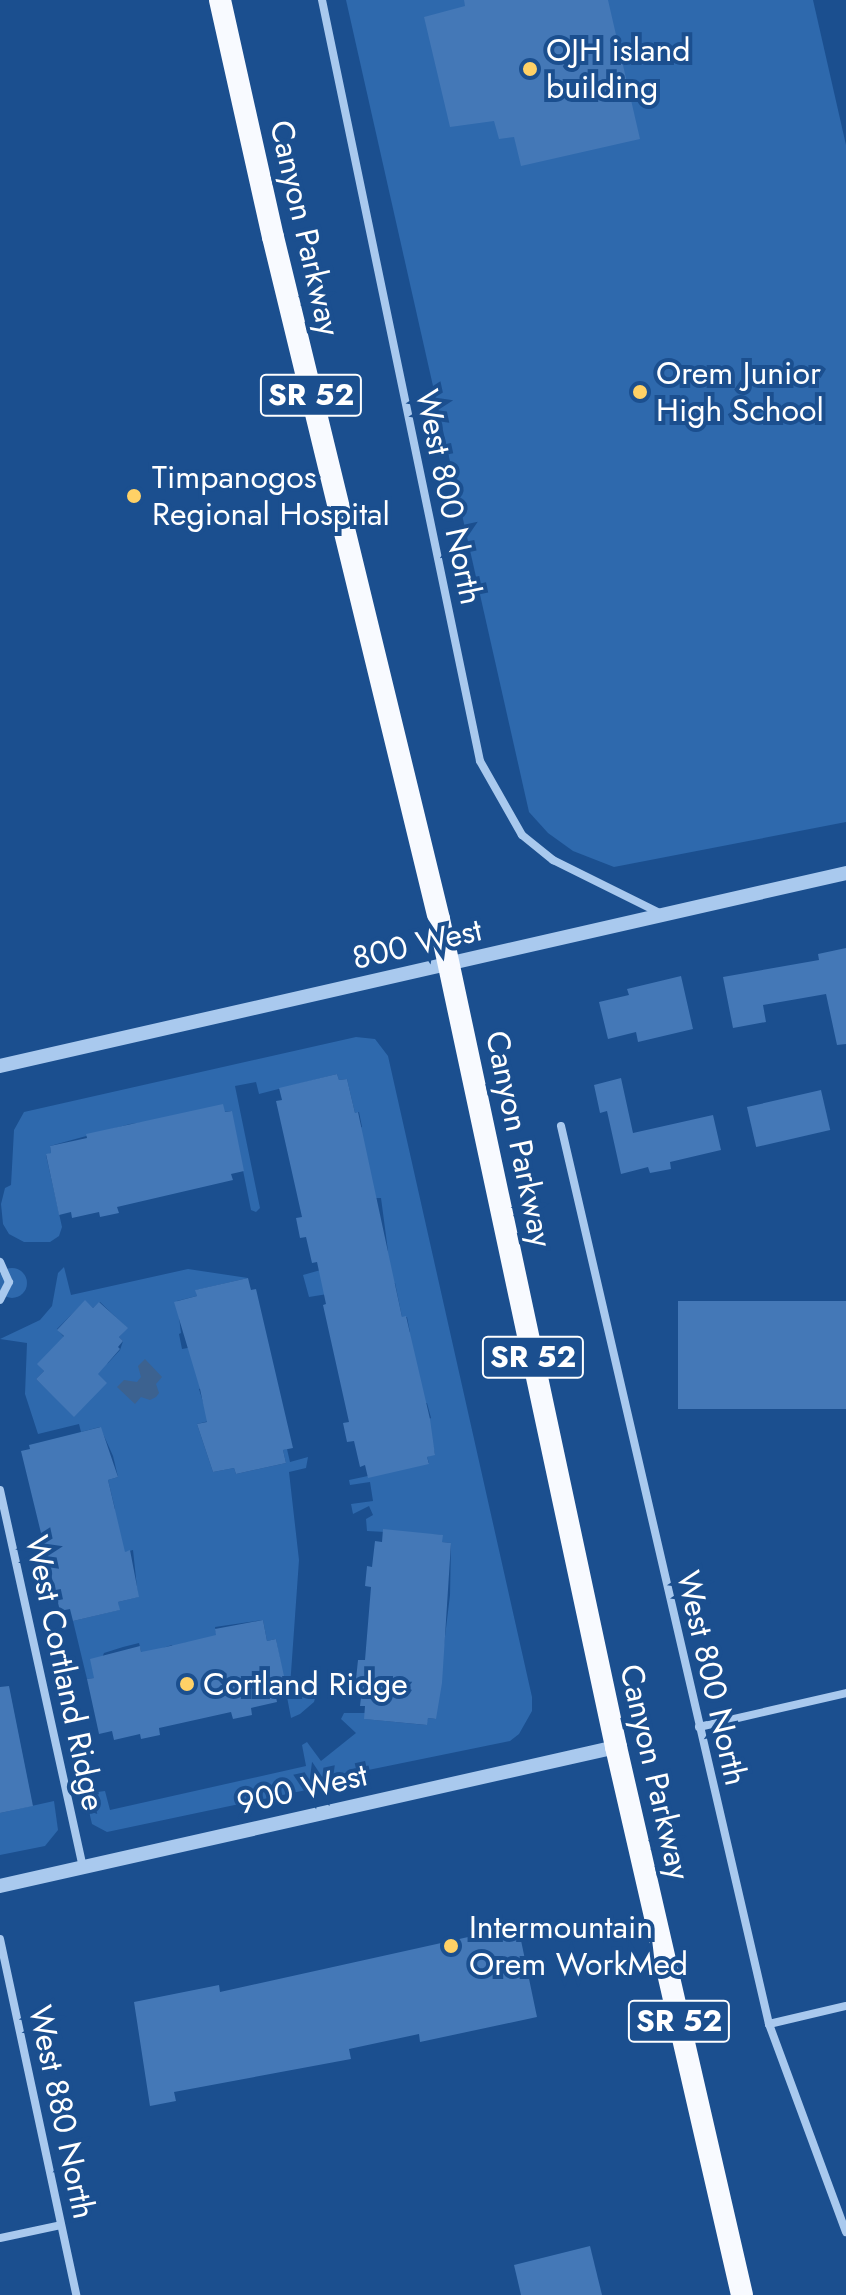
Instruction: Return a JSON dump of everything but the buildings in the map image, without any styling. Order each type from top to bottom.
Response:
[{"type":"highway","name":"Canyon Parkway","points":[[220,0],[273,237],[449,966],[616,1747],[742,2295]]},
{"type":"street","name":"West 800 North","points":[[322,0],[480,761],[522,835],[553,860],[663,914]]},
{"type":"street","name":"800 West","points":[[0,1066],[846,873]]},
{"type":"street","name":"West 800 North","points":[[561,1126],[769,2024],[846,2232]]},
{"type":"street","points":[[0,1262],[9,1282],[0,1300]]},
{"type":"street","name":"West Cortland Ridge","points":[[0,1490],[83,1866]]},
{"type":"street","points":[[699,1727],[846,1693]]},
{"type":"street","name":"900 West","points":[[0,1886],[616,1747]]},
{"type":"street","name":"West 880 North","points":[[0,1939],[76,2295]]},
{"type":"street","points":[[769,2024],[846,2006]]},
{"type":"street","points":[[0,2238],[61,2225]]},
{"type":"shaded area","name":"Orem Junior High School","points":[[346,0],[813,0],[846,145],[846,822],[614,867],[573,851],[548,833],[529,812]]},
{"type":"shaded area","points":[[356,1037],[375,1039],[388,1056],[532,1697],[532,1711],[519,1734],[510,1741],[334,1777],[311,1789],[107,1832],[92,1824],[87,1803],[89,1793],[105,1791],[110,1810],[306,1766],[302,1745],[307,1742],[321,1761],[356,1733],[341,1719],[344,1713],[365,1713],[365,1719],[426,1725],[428,1718],[435,1719],[450,1595],[451,1543],[442,1542],[442,1535],[367,1531],[366,1519],[373,1515],[369,1506],[353,1514],[351,1504],[373,1501],[370,1482],[350,1485],[349,1480],[429,1463],[427,1457],[435,1454],[427,1420],[431,1418],[427,1403],[423,1403],[407,1334],[410,1332],[407,1317],[402,1317],[395,1283],[309,1297],[303,1275],[388,1251],[381,1198],[375,1198],[359,1128],[362,1127],[359,1112],[355,1113],[347,1079],[339,1080],[337,1074],[259,1094],[256,1082],[235,1086],[260,1208],[256,1212],[251,1210],[231,1111],[130,1124],[50,1146],[51,1153],[46,1155],[62,1227],[59,1236],[50,1242],[24,1242],[9,1234],[3,1224],[1,1204],[5,1188],[11,1185],[14,1130],[24,1112]]},
{"type":"shaded area","points":[[64,1267],[71,1295],[188,1269],[248,1278],[196,1290],[197,1296],[177,1301],[179,1334],[182,1349],[193,1347],[217,1385],[199,1389],[209,1421],[197,1424],[213,1472],[234,1468],[236,1474],[286,1463],[283,1450],[287,1449],[290,1462],[308,1457],[306,1468],[289,1472],[299,1560],[290,1687],[317,1691],[314,1702],[300,1714],[291,1718],[276,1639],[267,1641],[263,1620],[215,1627],[217,1638],[184,1643],[177,1664],[172,1645],[142,1655],[139,1643],[104,1653],[94,1678],[87,1679],[73,1621],[119,1610],[118,1602],[138,1597],[133,1550],[122,1553],[95,1515],[115,1509],[108,1480],[118,1477],[113,1456],[100,1427],[81,1432],[79,1424],[38,1434],[25,1394],[27,1343],[0,1339],[40,1320],[52,1306],[58,1273]],"holes":[[[85,1301],[93,1308],[100,1302],[127,1328],[119,1337],[123,1341],[120,1350],[59,1401],[36,1379],[44,1371],[38,1364],[64,1337],[57,1329]]]},
{"type":"shaded area","points":[[12,1268],[23,1272],[27,1283],[23,1294],[12,1298],[1,1294],[-3,1283],[1,1272]]},
{"type":"shaded area","points":[[145,1359],[162,1377],[156,1384],[159,1393],[150,1400],[141,1397],[135,1404],[117,1387],[124,1380],[137,1382],[141,1377],[138,1366]]},
{"type":"shaded area","points":[[54,1801],[58,1830],[45,1846],[0,1855],[0,1813]]},
{"type":"place","name":"OJH island building","points":[[530,69]]},
{"type":"place","name":"Orem Junior High School","points":[[640,392]]},
{"type":"place","name":"Timpanogos Regional Hospital","points":[[134,496]]},
{"type":"place","name":"Cortland Ridge","points":[[187,1684]]},
{"type":"place","name":"Intermountain Orem WorkMed","points":[[451,1946]]}]
